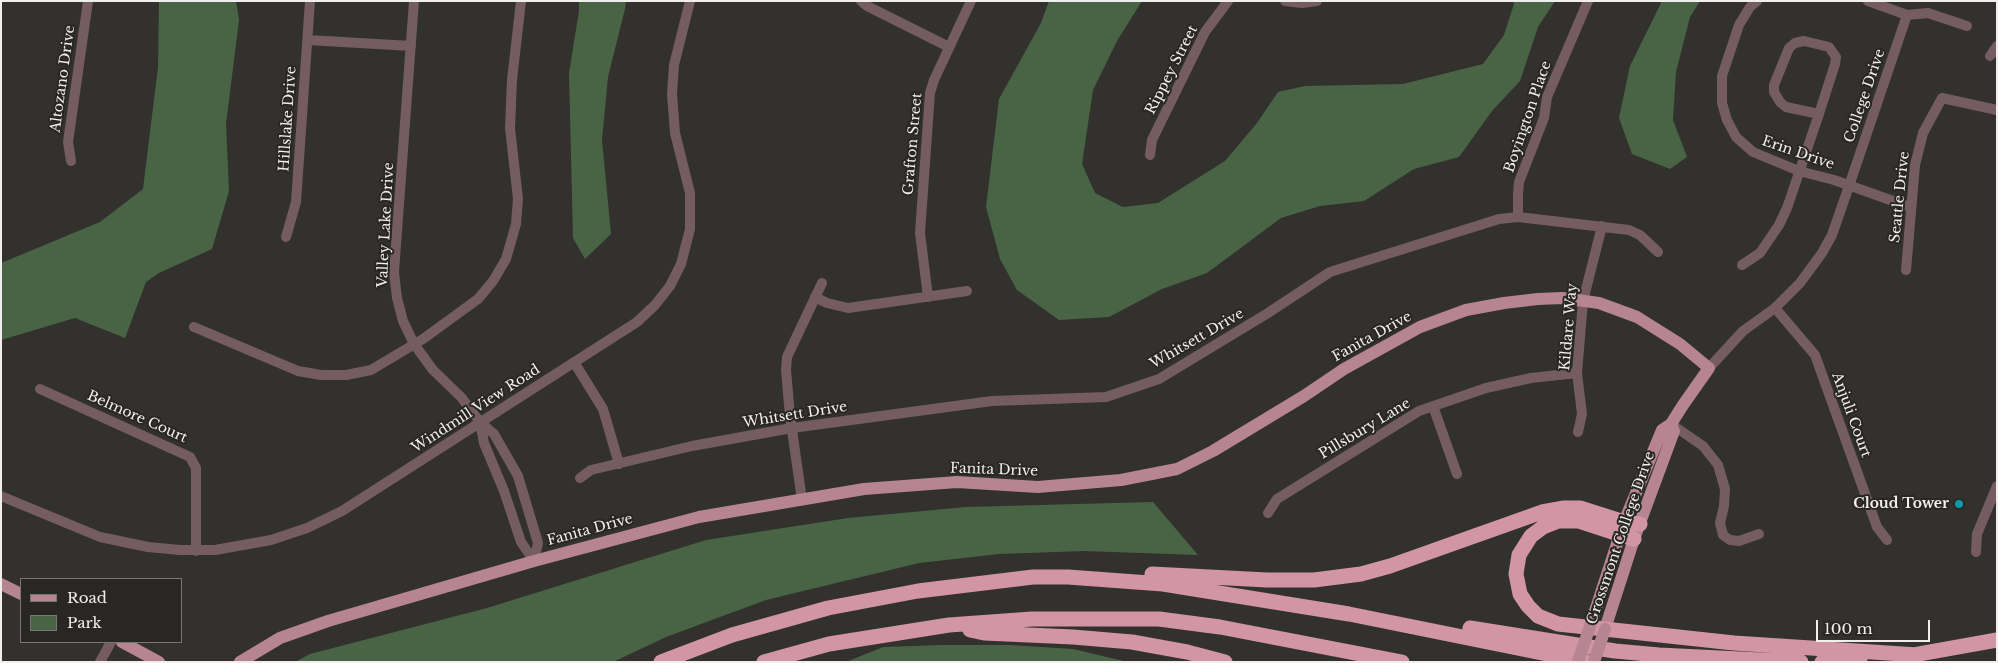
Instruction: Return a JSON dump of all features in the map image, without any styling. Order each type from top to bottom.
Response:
[{"type":"highway","points":[[661,662],[732,635],[837,606],[918,590],[1033,577],[1150,574],[1267,580],[1314,580],[1361,574],[1390,566],[1556,509],[1580,508],[1626,532]]},
{"type":"highway","points":[[1640,524],[1626,532],[1572,520],[1558,521],[1537,531],[1526,542],[1517,561],[1516,581],[1524,601],[1538,616],[1558,624],[1734,643],[1918,655]]},
{"type":"highway","points":[[1068,577],[1163,584],[1371,618],[1587,662]]},
{"type":"highway","points":[[1371,618],[1452,626],[1615,651],[1801,662]]},
{"type":"highway","points":[[764,662],[829,644],[948,625],[1032,619],[1159,619],[1220,627],[1402,662]]},
{"type":"highway","points":[[948,625],[984,633],[1132,642],[1186,652],[1225,662]]},
{"type":"highway","points":[[1822,662],[1918,655],[1997,640]]},
{"type":"main road","name":"Fanita Drive","points":[[240,662],[280,638],[328,621],[534,561],[699,518],[864,489],[957,482],[1038,487],[1121,480],[1177,469],[1213,451],[1304,396],[1344,369],[1429,323],[1466,310],[1504,302],[1546,298],[1599,303],[1637,317],[1680,344],[1709,368]]},
{"type":"main road","name":"Grossmont College Drive","points":[[1578,662],[1662,430],[1671,424],[1709,368]]},
{"type":"main road","name":"Grossmont College Drive","points":[[1640,524],[1674,431],[1671,424]]},
{"type":"main road","name":"Grossmont College Drive","points":[[1594,662],[1610,612],[1626,532]]},
{"type":"main road","points":[[1,584],[20,594]]},
{"type":"main road","points":[[124,643],[159,662]]},
{"type":"street","name":"Altozano Drive","points":[[71,161],[68,142],[88,1]]},
{"type":"street","name":"Hillslake Drive","points":[[286,237],[296,202],[310,1]]},
{"type":"street","name":"Valley Lake Drive","points":[[414,1],[394,272],[395,289],[400,310],[414,344],[433,370],[461,397],[480,422],[494,434],[518,476],[538,543],[534,561]]},
{"type":"street","points":[[194,327],[298,371],[322,375],[346,375],[371,370],[414,344],[460,313],[478,298],[493,281],[510,248],[516,224],[518,205],[510,128],[512,80],[521,1]]},
{"type":"street","name":"Windmill View Road","points":[[1,496],[108,539],[148,547],[196,550],[234,548],[272,540],[325,520],[350,506],[627,329],[646,314],[670,286],[685,253],[690,229],[691,205],[688,182],[675,133],[672,94],[674,65],[690,1]]},
{"type":"street","points":[[861,1],[867,6],[949,47]]},
{"type":"street","name":"Grafton Street","points":[[928,297],[920,234],[930,93],[934,80],[971,1]]},
{"type":"street","name":"Rippey Street","points":[[1150,156],[1152,140],[1205,32],[1228,1]]},
{"type":"street","points":[[1285,1],[1302,3],[1317,1]]},
{"type":"street","name":"Boyington Place","points":[[1518,217],[1520,182],[1544,118],[1547,97],[1588,1]]},
{"type":"street","name":"Erin Drive","points":[[1757,1],[1750,7],[1739,25],[1724,68],[1721,85],[1724,112],[1736,137],[1753,152],[1799,171],[1910,207]]},
{"type":"street","points":[[1868,1],[1907,15],[1928,13],[1967,26]]},
{"type":"street","name":"College Drive","points":[[1850,186],[1907,15]]},
{"type":"street","points":[[308,40],[411,46]]},
{"type":"street","points":[[1742,265],[1760,253],[1780,225],[1787,208],[1835,64],[1836,57],[1829,47],[1799,41],[1789,48],[1774,85],[1774,92],[1780,102],[1786,107],[1818,114]]},
{"type":"street","points":[[1990,56],[1997,46]]},
{"type":"street","name":"Seattle Drive","points":[[1906,270],[1915,165],[1923,133],[1942,98],[1997,110]]},
{"type":"street","name":"Grossmont College Drive","points":[[1709,368],[1743,331],[1775,308],[1800,283],[1822,253],[1832,235],[1850,186]]},
{"type":"street","name":"Whitsett Drive","points":[[580,478],[591,470],[692,446],[792,428],[992,401],[1106,397],[1159,378],[1330,272],[1500,219],[1518,217],[1629,230],[1640,235],[1658,252]]},
{"type":"street","name":"Kildare Way","points":[[1578,432],[1582,414],[1577,374],[1583,301],[1602,226]]},
{"type":"street","points":[[802,500],[792,428],[786,370],[787,357],[822,283]]},
{"type":"street","points":[[815,297],[827,303],[848,308],[966,291]]},
{"type":"street","name":"Anjuli Court","points":[[1775,308],[1815,355],[1877,528],[1887,540]]},
{"type":"street","points":[[574,362],[603,409],[619,464]]},
{"type":"street","name":"Pillsbury Lane","points":[[1268,513],[1276,499],[1420,411],[1486,388],[1530,378],[1577,374]]},
{"type":"street","name":"Belmore Court","points":[[40,389],[190,456],[196,468],[196,550]]},
{"type":"street","points":[[1432,406],[1457,474]]},
{"type":"street","name":"Valley Lake Drive","points":[[480,422],[484,443],[504,491],[521,542],[534,561]]},
{"type":"street","points":[[1671,424],[1703,446],[1718,465],[1725,489],[1720,523],[1723,535],[1730,540],[1739,541],[1759,534]]},
{"type":"street","points":[[1976,552],[1977,534],[1997,486]]},
{"type":"street","points":[[100,662],[110,643]]},
{"type":"green space","points":[[159,1],[236,1],[239,20],[226,124],[229,191],[212,249],[159,273],[146,282],[125,338],[75,318],[1,340],[1,263],[100,222],[143,189],[158,67]]},
{"type":"green space","points":[[579,1],[626,1],[608,77],[602,140],[611,234],[585,259],[573,238],[569,73]]},
{"type":"green space","points":[[1049,1],[1142,1],[1117,41],[1093,90],[1082,164],[1095,193],[1123,207],[1158,203],[1225,161],[1257,123],[1278,92],[1305,86],[1403,84],[1483,64],[1504,35],[1514,4],[1513,1],[1555,1],[1538,27],[1520,81],[1492,111],[1459,157],[1414,169],[1364,201],[1320,206],[1281,218],[1207,273],[1162,289],[1109,317],[1059,320],[1017,290],[1000,259],[986,207],[999,99],[1041,23]]},
{"type":"green space","points":[[1662,1],[1700,1],[1690,17],[1676,72],[1673,120],[1687,157],[1670,169],[1632,154],[1619,118],[1630,66]]},
{"type":"green space","points":[[1153,502],[1198,555],[1084,551],[999,554],[919,563],[766,600],[666,637],[613,662],[295,662],[310,654],[487,608],[706,540],[848,518],[966,507]]},
{"type":"green space","points":[[1010,645],[1073,649],[1128,662],[846,662],[883,647]]},
{"type":"place","name":"Cloud Tower","points":[[1959,504]]}]
